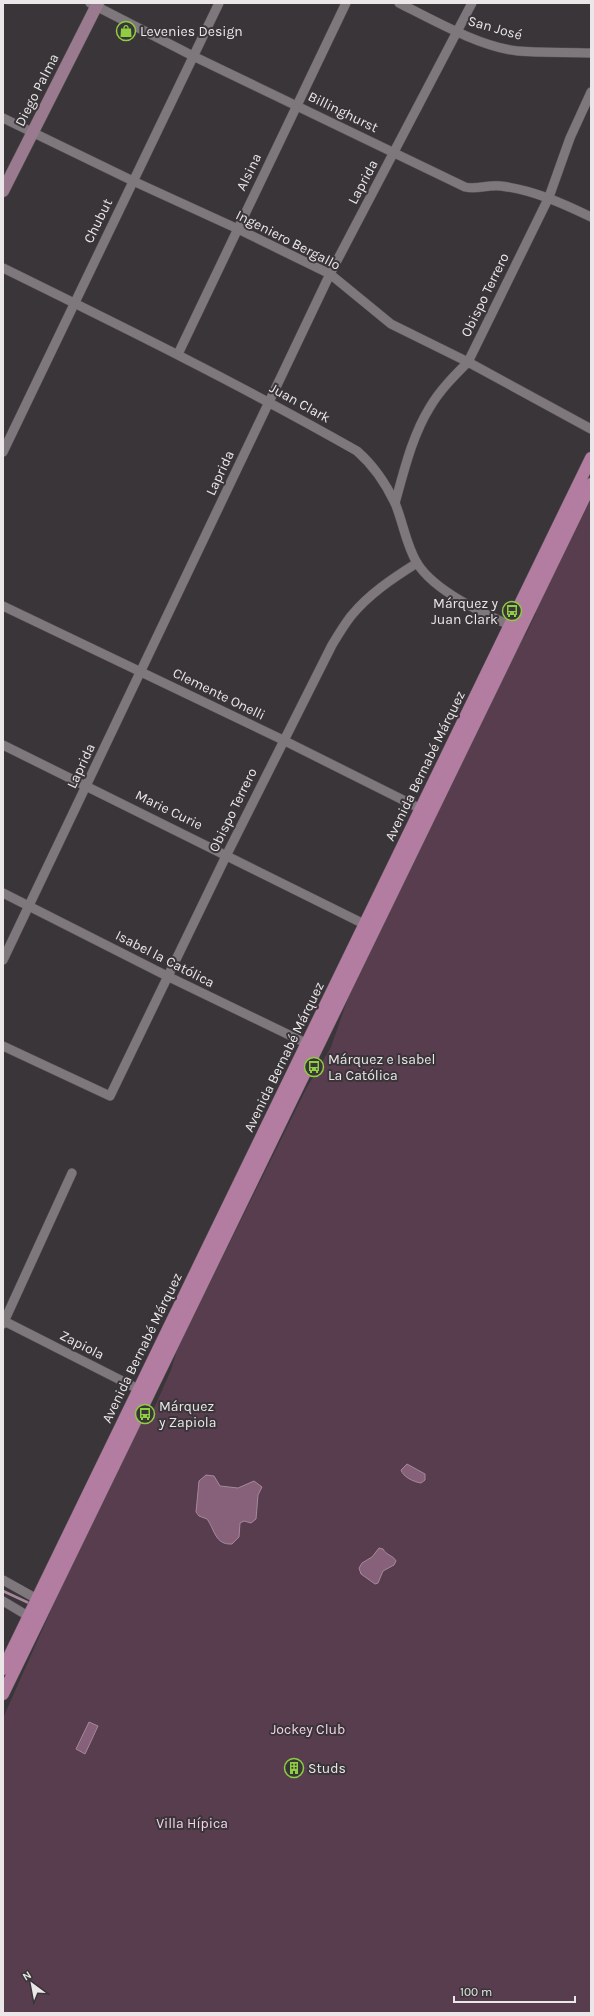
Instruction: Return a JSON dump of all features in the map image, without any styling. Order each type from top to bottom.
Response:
[{"type":"main road","name":"Diego Palma","points":[[3,191],[94,4]]},
{"type":"main road","name":"Avenida Bernabé Márquez","points":[[3,1669],[28,1616],[143,1391],[515,628],[591,458]]},
{"type":"main road","name":"Avenida Bernabé Márquez","points":[[311,1046],[364,924],[421,809],[591,484]]},
{"type":"main road","name":"Avenida Bernabé Márquez","points":[[3,1694],[143,1391]]},
{"type":"street","name":"Chubut","points":[[3,452],[219,3]]},
{"type":"street","name":"Alsina","points":[[178,354],[346,3]]},
{"type":"street","name":"San José","points":[[399,3],[458,32],[488,43],[517,51],[591,53]]},
{"type":"street","name":"Laprida","points":[[3,960],[88,786],[330,274],[472,3]]},
{"type":"street","name":"Billinghurst","points":[[94,4],[193,56],[464,187],[471,189],[501,186],[549,197],[591,217]]},
{"type":"street","name":"Obispo Terrero","points":[[395,503],[408,458],[430,407],[448,382],[468,362],[549,197],[570,138],[591,92]]},
{"type":"street","name":"Ingeniero Bergallo","points":[[3,118],[330,274],[391,324],[468,362],[591,429]]},
{"type":"street","name":"Juan Clark","points":[[3,268],[178,354],[269,401],[357,451],[369,461],[395,503],[417,564],[430,578],[446,591],[515,628]]},
{"type":"street","name":"Obispo Terrero","points":[[3,1046],[110,1096],[283,740],[332,645],[351,616],[368,599],[391,580],[417,564]]},
{"type":"street","name":"Clemente Onelli","points":[[3,606],[283,740],[421,809]]},
{"type":"street","name":"Marie Curie","points":[[3,745],[227,854],[364,924]]},
{"type":"street","name":"Isabel la Católica","points":[[3,893],[167,976],[311,1046]]},
{"type":"street","points":[[4,1322],[72,1173]]},
{"type":"street","name":"Zapiola","points":[[4,1322],[143,1391]]},
{"type":"street","points":[[3,1580],[37,1599]]},
{"type":"street","points":[[3,1601],[28,1616]]},
{"type":"green space","name":"Jockey Club","points":[[591,499],[591,2013],[3,2013],[3,1718],[76,1554],[135,1433],[155,1406],[171,1370],[178,1347],[306,1089],[331,1047],[349,995],[510,660],[526,634],[536,613],[532,612],[549,584]]},
{"type":"shaded area","points":[[407,1464],[425,1474],[425,1480],[421,1483],[409,1479],[404,1475],[401,1470]]},
{"type":"shaded area","points":[[206,1475],[214,1476],[220,1486],[238,1488],[254,1481],[262,1487],[258,1495],[256,1519],[251,1523],[244,1521],[240,1523],[239,1537],[232,1544],[222,1542],[216,1536],[207,1519],[199,1516],[196,1512],[199,1481]]},
{"type":"shaded area","points":[[379,1548],[383,1549],[396,1561],[394,1565],[383,1571],[378,1583],[375,1584],[361,1574],[359,1568],[362,1563],[372,1557]]},
{"type":"shaded area","points":[[89,1722],[98,1726],[85,1754],[76,1749]]},
{"type":"waterway","points":[[3,1591],[31,1604]]},
{"type":"place","name":"Levenies Design","points":[[126,31]]},
{"type":"place","name":"Márquez y Juan Clark","points":[[512,611]]},
{"type":"place","name":"Márquez e Isabel La Católica","points":[[314,1067]]},
{"type":"place","name":"Márquez y Zapiola","points":[[145,1414]]},
{"type":"place","name":"Studs","points":[[294,1768]]},
{"type":"park label","name":"Villa Hípica","points":[[192,1823]]}]
